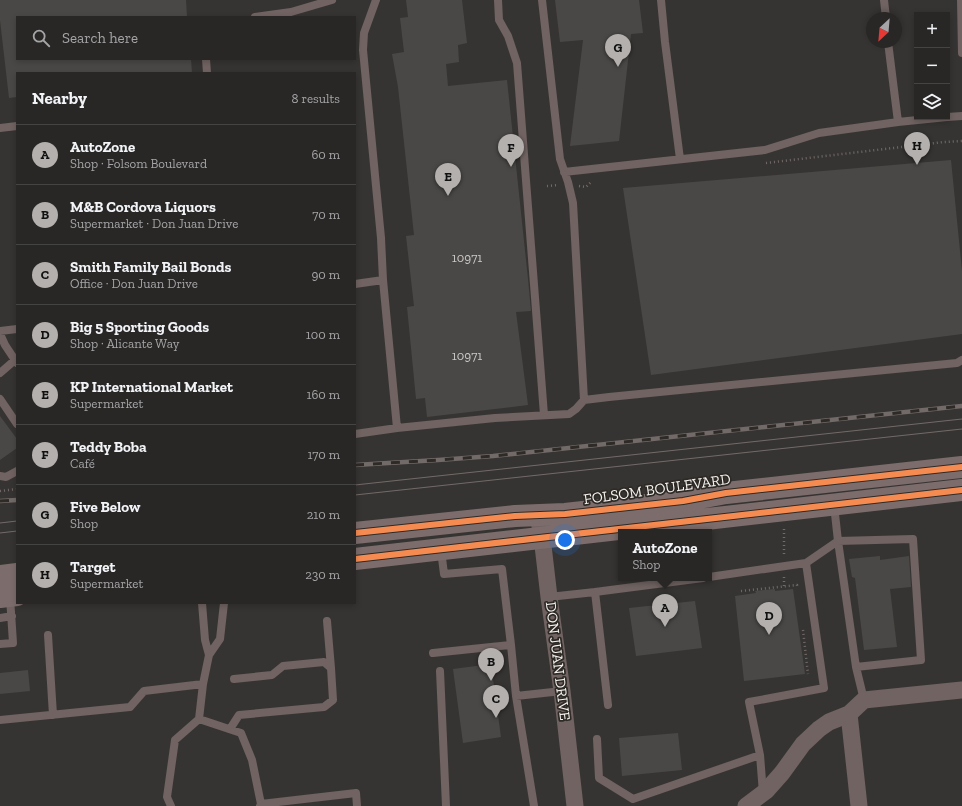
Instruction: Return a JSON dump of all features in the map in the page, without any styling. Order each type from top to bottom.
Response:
[{"type":"main road","name":"FOLSOM BOULEVARD","points":[[364,532],[515,516],[565,514],[682,501],[726,493],[962,466]]},
{"type":"main road","points":[[631,529],[962,490]]},
{"type":"main road","points":[[356,559],[618,530]]},
{"type":"main road","points":[[356,545],[364,544],[364,532]]},
{"type":"main road","points":[[0,576],[16,574]]},
{"type":"street","name":"DON JUAN DRIVE","points":[[538,516],[562,691],[575,806]]},
{"type":"street","points":[[746,806],[766,791],[782,773],[803,744],[819,728],[848,714],[864,700],[962,690]]},
{"type":"street","points":[[848,714],[859,806]]},
{"type":"lane","points":[[262,16],[291,12],[332,0]]},
{"type":"lane","points":[[376,0],[364,33],[363,50],[397,428]]},
{"type":"lane","points":[[498,0],[499,20],[508,36],[517,63],[544,415]]},
{"type":"lane","points":[[542,0],[560,159],[573,203],[584,400]]},
{"type":"lane","points":[[660,0],[680,159]]},
{"type":"lane","points":[[884,0],[885,12]]},
{"type":"lane","points":[[961,0],[962,53]]},
{"type":"lane","points":[[889,48],[898,122]]},
{"type":"lane","points":[[206,60],[208,72]]},
{"type":"lane","points":[[950,117],[962,116]]},
{"type":"lane","points":[[564,172],[765,150],[819,133],[918,120]]},
{"type":"lane","points":[[0,128],[16,126]]},
{"type":"lane","points":[[356,284],[383,280]]},
{"type":"lane","points":[[0,373],[16,362],[5,345],[0,333],[16,329]]},
{"type":"lane","points":[[356,434],[495,418],[569,414],[584,400],[956,362],[962,360]]},
{"type":"lane","points":[[0,399],[16,423]]},
{"type":"lane","points":[[0,476],[6,477],[16,472]]},
{"type":"lane","points":[[834,505],[856,667],[864,700]]},
{"type":"lane","points":[[712,577],[806,563],[838,541],[912,539],[921,660],[856,667]]},
{"type":"lane","points":[[440,549],[444,574],[502,569],[516,696],[534,806]]},
{"type":"lane","points":[[763,793],[760,755],[749,702],[824,688],[806,563]]},
{"type":"lane","points":[[549,597],[680,581]]},
{"type":"lane","points":[[595,592],[608,705]]},
{"type":"lane","points":[[0,618],[9,601]]},
{"type":"lane","points":[[0,644],[13,643],[9,601]]},
{"type":"lane","points":[[202,604],[205,640],[209,655]]},
{"type":"lane","points":[[171,806],[167,797],[175,740],[199,719],[203,684],[209,655],[220,639],[224,604]]},
{"type":"lane","points":[[230,729],[239,714],[324,707],[333,700],[327,621]]},
{"type":"lane","points":[[48,635],[53,715]]},
{"type":"lane","points":[[433,653],[511,645]]},
{"type":"lane","points":[[234,679],[272,675],[283,666],[324,662],[331,668]]},
{"type":"lane","points":[[440,671],[446,806]]},
{"type":"lane","points":[[0,720],[130,708],[144,691],[203,684]]},
{"type":"lane","points":[[516,696],[562,691]]},
{"type":"lane","points":[[199,719],[241,733],[252,760],[261,805],[356,794],[357,806]]},
{"type":"lane","points":[[597,739],[599,778],[633,799],[760,755]]},
{"type":"path","points":[[0,491],[16,489]]},
{"type":"path","points":[[741,591],[797,585],[798,592]]},
{"type":"path","points":[[803,629],[808,674]]},
{"type":"building","points":[[0,0],[186,0],[187,16],[16,16],[16,60],[191,60],[192,72],[16,72],[16,97],[9,98],[0,20]]},
{"type":"building","points":[[406,0],[462,0],[467,43],[458,45],[459,62],[446,64],[448,86],[507,80],[531,311],[516,312],[528,405],[427,417],[425,398],[416,399],[407,307],[414,306],[406,236],[414,235],[398,87],[392,54],[404,52],[400,18],[408,17]]},
{"type":"building","points":[[555,0],[639,0],[643,33],[631,34],[619,141],[570,146],[583,40],[560,42]]},
{"type":"building","points":[[951,160],[962,271],[962,334],[651,375],[623,188]]},
{"type":"building","points":[[0,416],[16,438],[16,449],[0,460]]},
{"type":"building","points":[[880,556],[880,560],[909,556],[911,587],[890,589],[897,647],[864,650],[855,578],[852,577],[849,559]]},
{"type":"building","points":[[775,589],[775,591],[793,589],[805,674],[744,681],[735,596],[756,593],[755,591]]},
{"type":"building","points":[[695,601],[702,648],[636,656],[629,608]]},
{"type":"building","points":[[491,664],[501,737],[463,743],[453,669]]},
{"type":"building","points":[[28,670],[30,691],[0,694],[0,673]]},
{"type":"building","points":[[678,733],[682,770],[622,776],[619,738]]},
{"type":"tram line","points":[[356,485],[962,419]]},
{"type":"tram line","points":[[356,495],[962,429]]},
{"type":"tram line","points":[[0,523],[16,521]]},
{"type":"tram line","points":[[0,533],[16,531]]},
{"type":"railway","points":[[356,465],[493,456],[962,406]]},
{"type":"railway","points":[[0,501],[16,500]]},
{"type":"cycle path","points":[[356,533],[515,516],[565,514],[683,501],[726,493],[962,467]]},
{"type":"cycle path","points":[[619,529],[962,490]]},
{"type":"cycle path","points":[[356,559],[618,529]]},
{"type":"place","name":"Five Below","points":[[618,67]]},
{"type":"place","name":"Target","points":[[917,165]]},
{"type":"place","name":"Teddy Boba","points":[[511,167]]},
{"type":"place","name":"KP International Market","points":[[448,196]]},
{"type":"place","name":"AutoZone","points":[[665,627]]},
{"type":"place","name":"Big 5 Sporting Goods","points":[[769,635]]},
{"type":"place","name":"M&B Cordova Liquors","points":[[491,681]]},
{"type":"place","name":"Smith Family Bail Bonds","points":[[496,718]]}]
